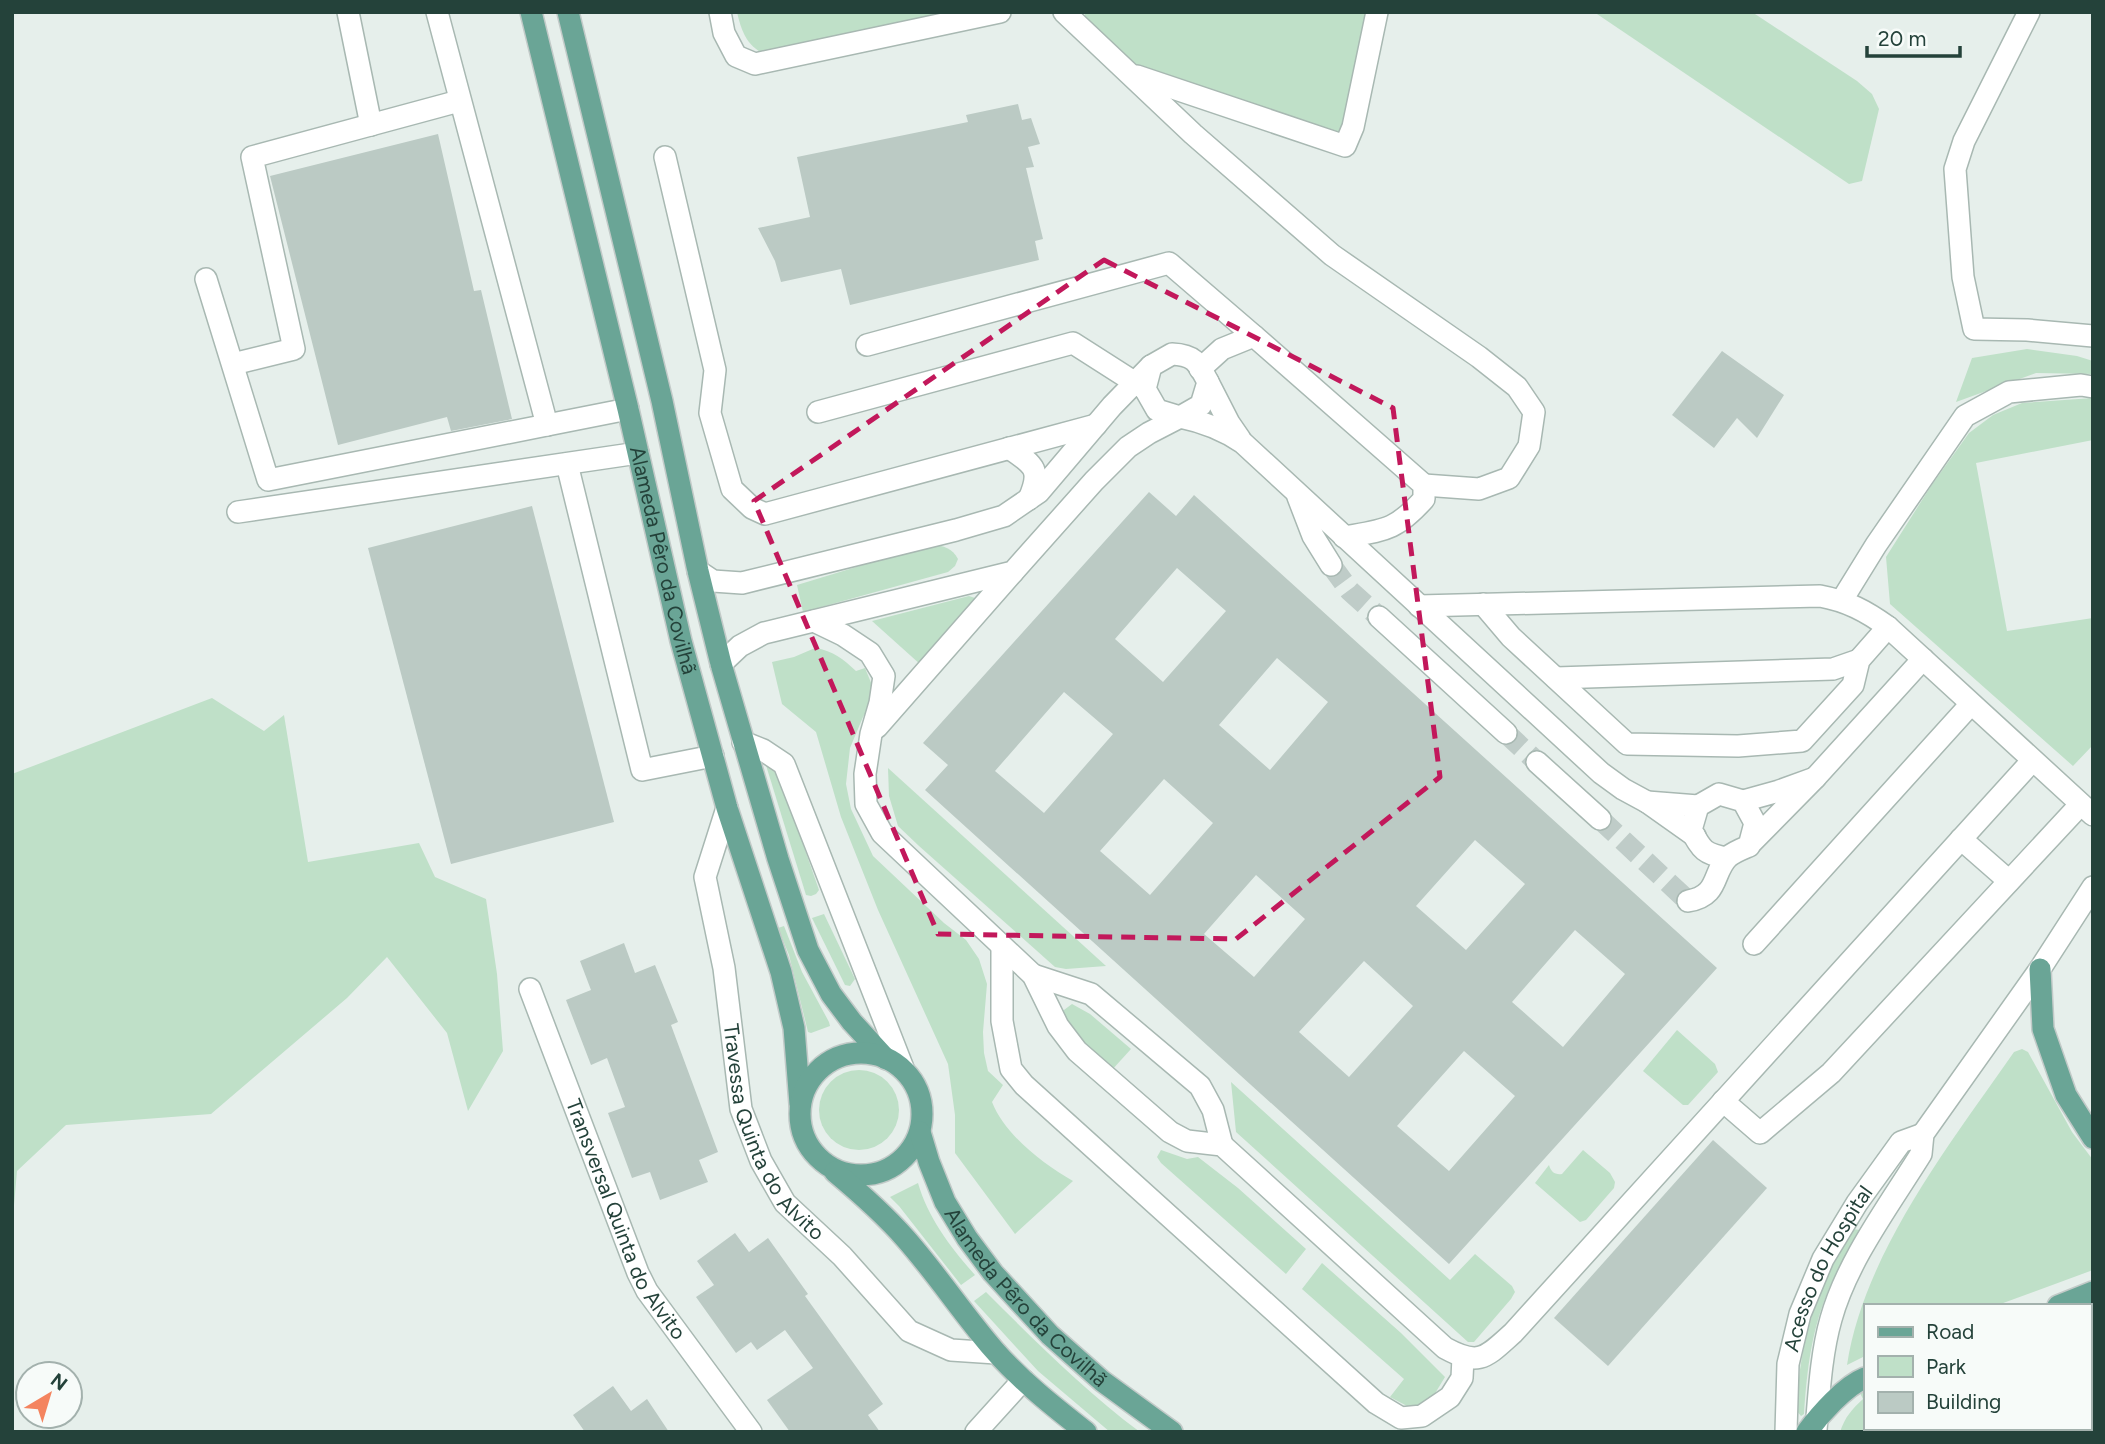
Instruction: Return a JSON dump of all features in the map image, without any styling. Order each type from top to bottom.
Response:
[{"type":"main road","name":"Alameda Pêro da Covilhã","points":[[531,12],[628,409],[681,641],[727,808],[781,972],[792,1017],[800,1126],[812,1151],[873,1204],[907,1240],[996,1353],[1023,1380],[1086,1432]]},
{"type":"main road","name":"Alameda Pêro da Covilhã","points":[[568,12],[662,401],[721,664],[808,950],[831,994],[852,1022],[916,1085],[923,1111],[920,1132],[945,1202],[993,1273],[1050,1335],[1102,1381],[1172,1432]]},
{"type":"main road","points":[[2040,969],[2046,1040],[2066,1095],[2093,1138]]},
{"type":"main road","points":[[800,1104],[813,1075],[840,1055],[877,1054],[895,1063]]},
{"type":"main road","points":[[828,1166],[854,1175],[876,1174],[900,1163],[914,1147],[920,1132]]},
{"type":"main road","points":[[2063,1304],[2093,1292]]},
{"type":"main road","points":[[1813,1427],[1857,1381],[1864,1378]]},
{"type":"street","points":[[348,12],[371,125]]},
{"type":"street","points":[[437,12],[547,425]]},
{"type":"street","points":[[720,12],[724,33],[736,56],[755,64],[1000,12]]},
{"type":"street","points":[[867,345],[1169,263],[1424,485],[1479,489],[1509,478],[1529,446],[1534,412],[1517,387],[1479,357],[1332,255],[1193,134],[1063,12]]},
{"type":"street","points":[[1129,73],[1345,146],[1353,127],[1377,12]]},
{"type":"street","points":[[2029,12],[1964,141],[1955,169],[1963,277],[1974,328],[2093,336]]},
{"type":"street","points":[[233,365],[294,349],[252,157],[459,102]]},
{"type":"street","points":[[665,157],[715,370],[710,412],[732,489],[752,508],[765,514],[1096,425]]},
{"type":"street","points":[[206,279],[268,480],[628,409]]},
{"type":"street","points":[[871,734],[1094,481],[1128,447],[1201,405],[1204,375],[1222,349],[1254,336]]},
{"type":"street","points":[[818,412],[1073,343],[1140,386],[1157,410],[1204,422],[1226,431],[1243,443],[1601,773],[1695,836]]},
{"type":"street","points":[[698,571],[713,581],[743,583],[1004,516],[1039,492],[1096,425],[1140,386],[1151,366],[1172,354],[1181,354],[1196,360],[1228,423],[1243,443]]},
{"type":"street","points":[[1842,600],[1876,545],[1965,416],[2009,392],[2081,385],[2093,387]]},
{"type":"street","points":[[1009,448],[1035,471],[1036,483],[1029,499]]},
{"type":"street","points":[[238,512],[638,453]]},
{"type":"street","points":[[567,464],[642,770],[713,756]]},
{"type":"street","points":[[1345,537],[1388,529],[1409,516],[1424,499],[1424,485]]},
{"type":"street","points":[[1296,492],[1313,536],[1331,565]]},
{"type":"street","points":[[721,664],[740,646],[764,633],[1013,572]]},
{"type":"street","points":[[1419,606],[1820,596],[1842,600],[1864,610],[1888,627],[2086,810],[2009,881],[1830,1073],[1760,1133],[1723,1101]]},
{"type":"street","points":[[1483,604],[1511,636],[1627,744],[1738,746],[1802,741],[1853,685],[1859,660],[1888,627]]},
{"type":"street","points":[[1379,617],[1506,733]]},
{"type":"street","points":[[814,621],[843,635],[870,653],[884,676],[865,774],[866,804],[882,834],[1033,975],[1058,1026],[1077,1051],[1170,1132],[1190,1141],[1222,1145]]},
{"type":"street","points":[[1688,901],[1699,899],[1714,885],[1727,858],[1749,846],[1923,659]]},
{"type":"street","points":[[1556,678],[1833,669],[1859,660]]},
{"type":"street","points":[[1754,944],[1971,704]]},
{"type":"street","points":[[743,742],[763,750],[784,764],[885,1018],[895,1063]]},
{"type":"street","points":[[1033,975],[1091,994],[1200,1086],[1213,1110],[1222,1145],[1445,1348],[1463,1357],[1487,1356],[1513,1332],[2032,761]]},
{"type":"street","points":[[1538,762],[1600,819]]},
{"type":"street","points":[[1647,802],[1698,806],[1719,794],[1743,800],[1815,778]]},
{"type":"street","points":[[1743,800],[1755,823],[1749,846]]},
{"type":"street","points":[[1698,806],[1691,830],[1703,851],[1712,856],[1727,858]]},
{"type":"street","name":"Travessa Quinta do Alvito","points":[[727,808],[705,877],[724,968],[741,1109],[761,1161],[785,1203],[842,1256],[909,1331],[951,1350],[996,1353]]},
{"type":"street","points":[[1961,839],[2009,881]]},
{"type":"street","name":"Acesso do Hospital","points":[[1813,1427],[1831,1318],[1847,1278],[1921,1154],[1923,1134],[2040,969],[2093,887]]},
{"type":"street","points":[[1002,947],[1003,1021],[1011,1069],[1024,1084],[1376,1403],[1401,1418],[1422,1416],[1450,1397],[1462,1378],[1463,1357]]},
{"type":"street","name":"Transversal Quinta do Alvito","points":[[530,989],[642,1282],[751,1432]]},
{"type":"street","points":[[1051,1012],[1059,995],[1079,989]]},
{"type":"street","points":[[1190,1141],[1205,1133],[1213,1110]]},
{"type":"street","name":"Acesso do Hospital","points":[[1786,1432],[1788,1364],[1800,1314],[1823,1259],[1857,1203],[1902,1142],[1923,1134]]},
{"type":"street","points":[[976,1432],[1023,1380]]},
{"type":"highlighted area","points":[[1104,260],[1393,408],[1440,777],[1236,939],[938,934],[754,501]]},
{"type":"green space","points":[[737,12],[950,12],[765,54],[754,47],[746,37]]},
{"type":"green space","points":[[1085,12],[1372,12],[1348,122],[1337,136],[1327,136],[1134,65],[1085,22]]},
{"type":"green space","points":[[1594,12],[1752,12],[1857,81],[1872,94],[1879,109],[1862,181],[1849,184]]},
{"type":"green space","points":[[2027,349],[2093,361],[2093,374],[2036,373],[1956,402],[1972,358]]},
{"type":"green space","points":[[2093,398],[2093,440],[1976,463],[2007,631],[2093,618],[2093,745],[2073,766],[1890,604],[1886,557],[1969,433],[1993,415],[2022,403]]},
{"type":"green space","points":[[932,544],[947,548],[958,559],[948,572],[803,612],[797,585]]},
{"type":"green space","points":[[969,596],[975,598],[974,603],[921,665],[872,621]]},
{"type":"green space","points":[[815,648],[838,656],[856,671],[865,668],[872,685],[871,704],[850,748],[846,784],[851,809],[873,856],[944,923],[966,940],[979,959],[987,984],[984,1053],[988,1071],[1003,1085],[992,1102],[1006,1126],[1026,1148],[1073,1181],[1015,1234],[955,1153],[955,1115],[948,1064],[878,910],[841,817],[816,732],[782,704],[772,662]]},
{"type":"green space","points":[[212,698],[264,731],[284,715],[308,862],[419,843],[435,877],[486,899],[497,974],[503,1051],[468,1111],[447,1033],[387,957],[347,998],[211,1114],[66,1125],[17,1171],[12,1228],[12,774]]},
{"type":"green space","points":[[765,762],[780,778],[819,890],[811,896],[806,895]]},
{"type":"green space","points":[[888,768],[1106,966],[1066,969],[1055,967],[919,846],[898,826],[889,796]]},
{"type":"green space","points":[[824,914],[855,979],[850,986],[845,985],[812,918]]},
{"type":"green space","points":[[784,926],[802,972],[829,1022],[830,1026],[811,1033],[808,1032],[789,955],[778,928]]},
{"type":"green space","points":[[1072,1004],[1090,1014],[1131,1049],[1111,1071],[1063,1029],[1060,1013]]},
{"type":"green space","points":[[1677,1030],[1715,1064],[1718,1072],[1688,1105],[1683,1105],[1643,1071]]},
{"type":"green space","points":[[2022,1049],[2028,1052],[2072,1132],[2093,1160],[2093,1270],[2000,1304],[1864,1304],[1864,1356],[1847,1365],[1856,1323],[1890,1241],[1938,1162],[2014,1052]]},
{"type":"green space","points":[[859,1070],[874,1073],[887,1082],[896,1095],[899,1110],[896,1125],[887,1138],[874,1147],[859,1150],[844,1147],[831,1138],[822,1125],[819,1110],[822,1095],[831,1082],[844,1073]]},
{"type":"green space","points":[[1231,1082],[1450,1280],[1475,1254],[1512,1286],[1515,1292],[1511,1299],[1474,1342],[1468,1342],[1236,1132]]},
{"type":"green space","points":[[1161,1150],[1187,1159],[1198,1157],[1238,1188],[1306,1249],[1286,1274],[1161,1163],[1157,1157]]},
{"type":"green space","points":[[1583,1150],[1610,1173],[1615,1182],[1614,1188],[1586,1220],[1580,1222],[1535,1183],[1549,1165],[1551,1170],[1562,1174]]},
{"type":"green space","points":[[918,1183],[941,1232],[975,1275],[961,1285],[890,1197]]},
{"type":"green space","points":[[1853,1229],[1860,1230],[1832,1282],[1815,1331],[1804,1414],[1801,1416],[1796,1410],[1798,1384],[1812,1315],[1829,1273]]},
{"type":"green space","points":[[1322,1263],[1401,1333],[1445,1377],[1434,1395],[1423,1405],[1407,1406],[1390,1397],[1404,1379],[1302,1289]]},
{"type":"green space","points":[[986,1292],[1041,1347],[1140,1432],[1110,1432],[1038,1371],[974,1301]]},
{"type":"green space","points":[[2093,1302],[2093,1432],[1840,1432],[1849,1414],[1863,1399],[1859,1391],[1864,1389],[1864,1430],[2091,1430],[2091,1304],[2088,1304]]},
{"type":"building","points":[[1018,104],[1022,120],[1031,118],[1040,144],[1028,147],[1034,167],[1026,168],[1043,239],[1035,241],[1039,260],[850,305],[841,269],[781,282],[775,261],[758,228],[810,217],[797,157],[968,122],[966,115]]},
{"type":"building","points":[[438,134],[474,291],[481,290],[512,419],[451,431],[447,417],[338,445],[270,176]]},
{"type":"building","points":[[1722,351],[1784,395],[1757,438],[1737,418],[1714,448],[1672,415]]},
{"type":"building","points":[[1149,492],[1176,516],[1194,495],[1717,968],[1449,1264],[925,790],[948,765],[923,743]],"holes":[[[1177,568],[1226,611],[1163,682],[1115,639]],[[1277,658],[1328,702],[1270,770],[1219,725]],[[1064,692],[1113,734],[1044,813],[995,771]],[[1164,779],[1213,823],[1150,895],[1100,851]],[[1475,840],[1525,884],[1466,950],[1416,906]],[[1256,875],[1305,919],[1254,977],[1204,934]],[[1575,930],[1625,974],[1563,1047],[1512,1002]],[[1364,961],[1413,1006],[1349,1077],[1299,1032]],[[1464,1051],[1515,1096],[1449,1171],[1397,1126]]]},
{"type":"building","points":[[532,506],[614,822],[451,864],[368,548]]},
{"type":"building","points":[[624,943],[635,973],[655,965],[678,1022],[671,1025],[718,1152],[699,1160],[708,1182],[660,1200],[650,1172],[632,1178],[608,1113],[625,1107],[607,1058],[591,1065],[566,1000],[591,990],[580,961]]},
{"type":"building","points":[[1713,1140],[1767,1188],[1608,1366],[1554,1318]]},
{"type":"building","points":[[735,1233],[749,1252],[768,1238],[808,1294],[805,1296],[883,1404],[868,1415],[880,1432],[790,1432],[767,1400],[813,1368],[785,1330],[757,1350],[751,1342],[736,1353],[696,1297],[714,1285],[697,1261]]},
{"type":"building","points":[[613,1386],[631,1411],[647,1399],[669,1432],[585,1432],[573,1415]]},
{"type":"tunnel","points":[[1331,565],[1350,591],[1379,617]]},
{"type":"tunnel","points":[[1506,733],[1537,762]]},
{"type":"tunnel","points":[[1600,819],[1688,901]]}]
